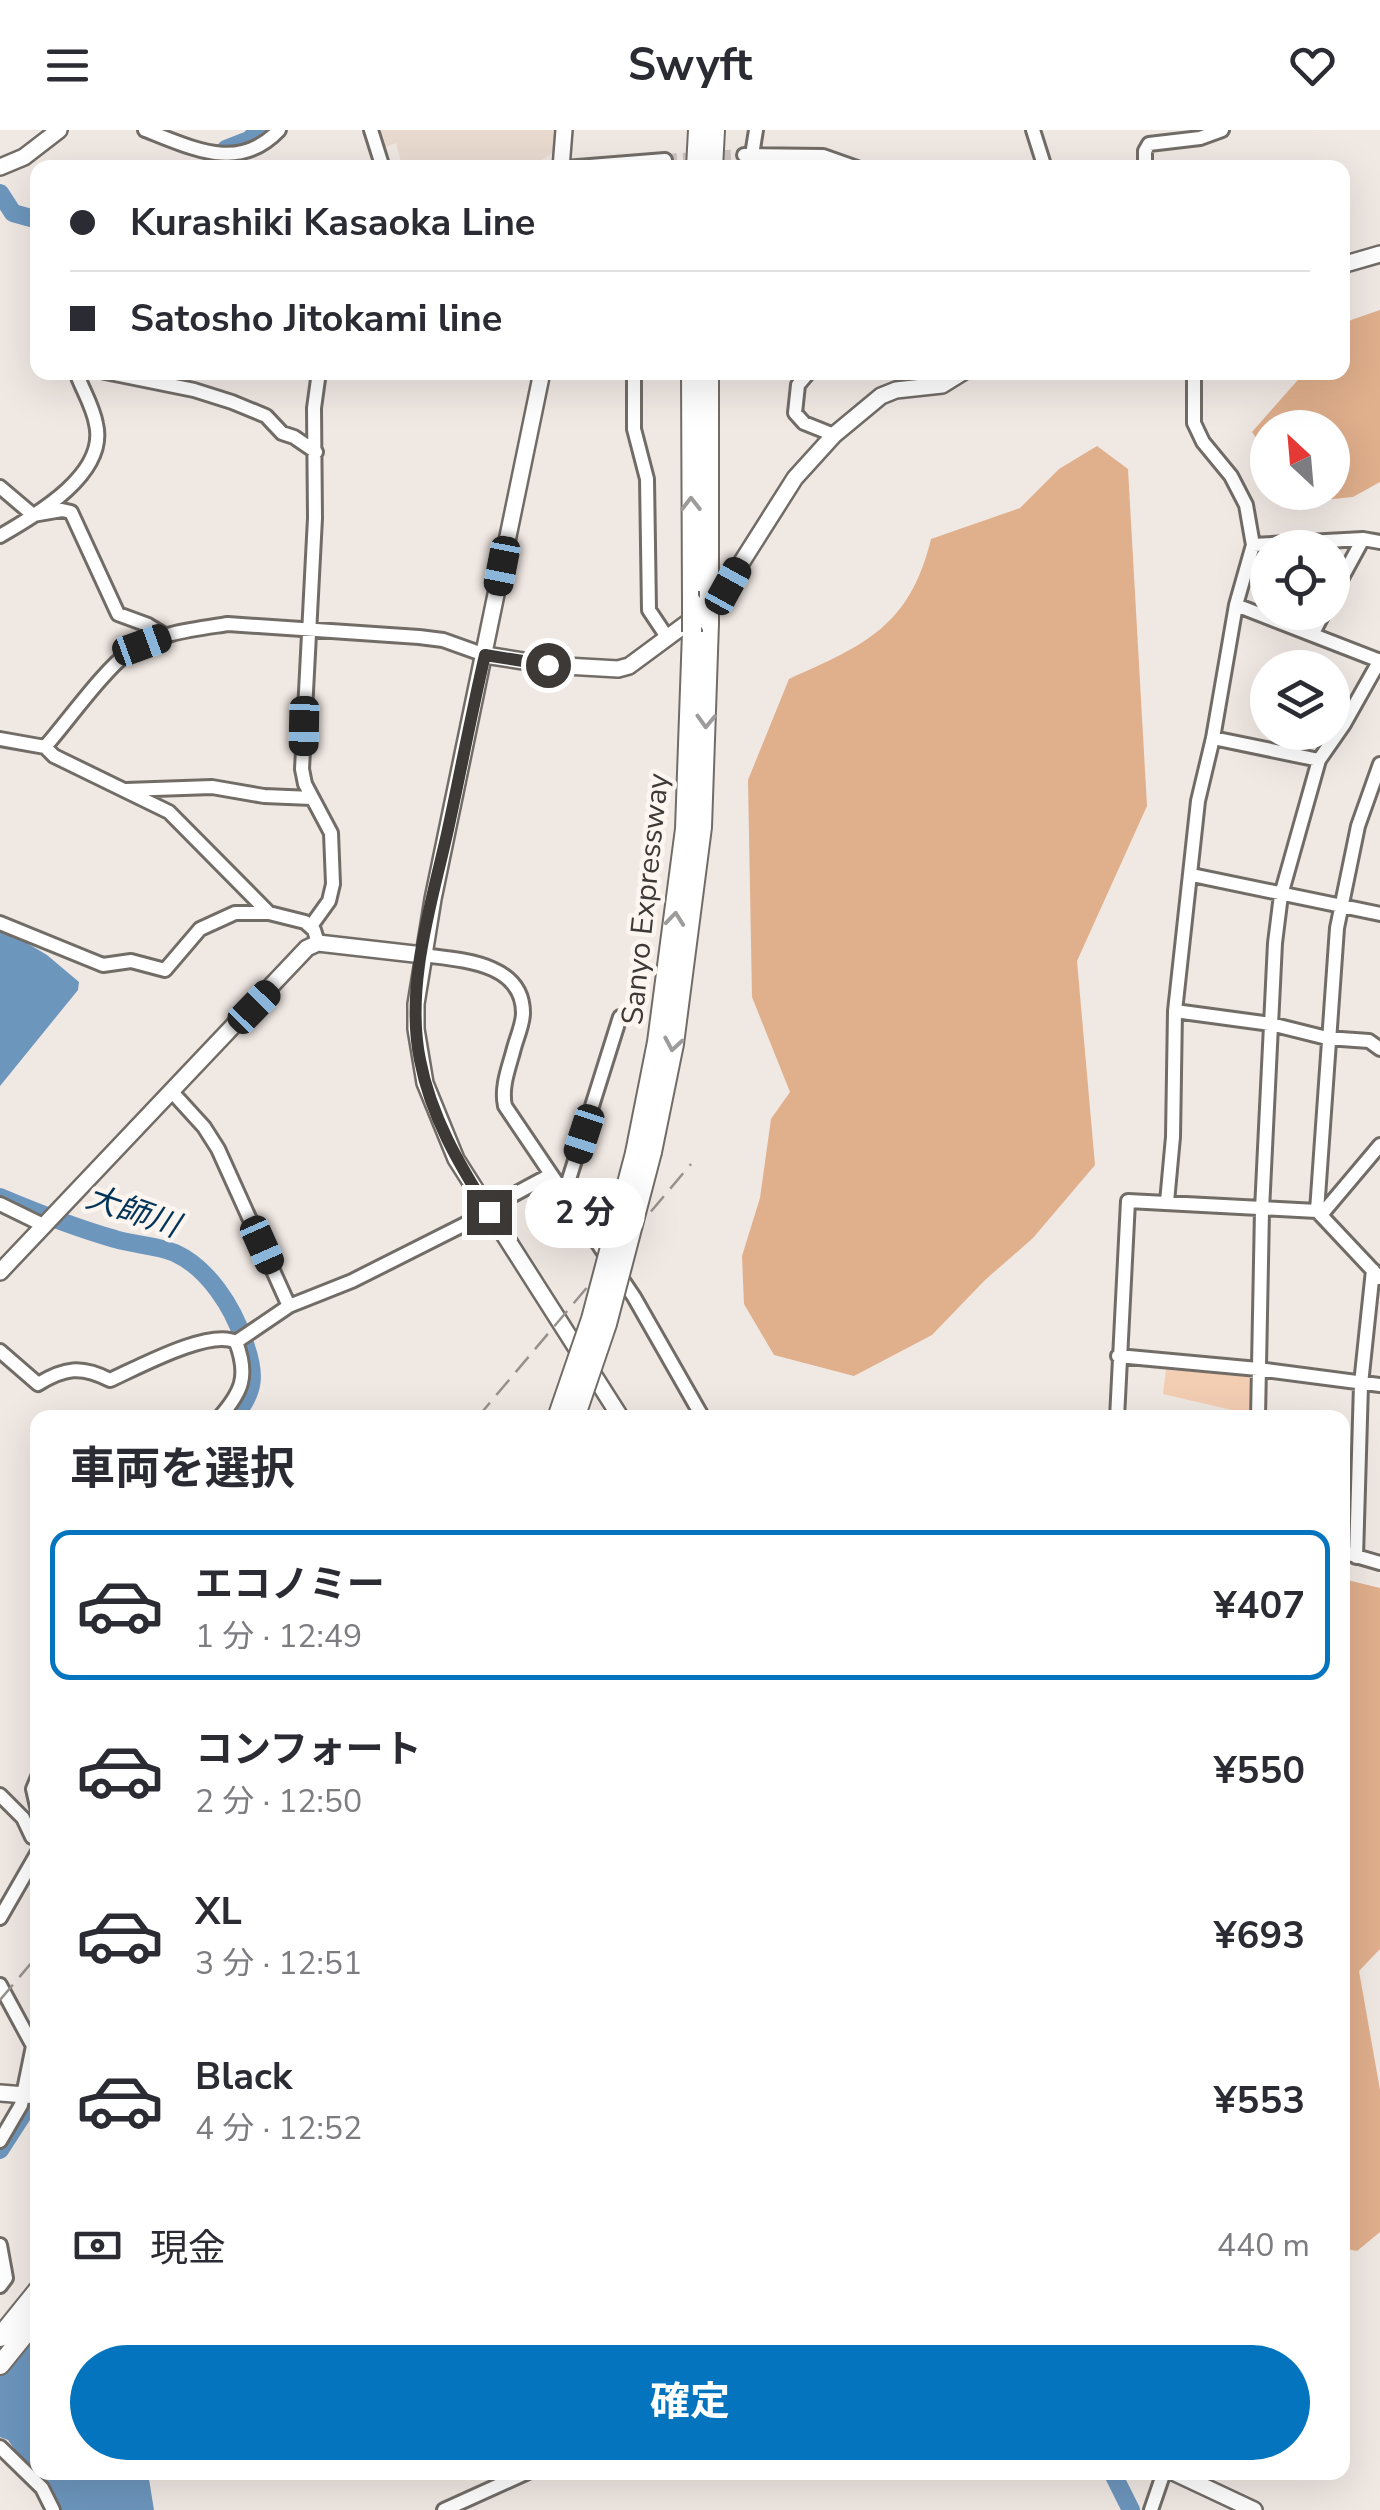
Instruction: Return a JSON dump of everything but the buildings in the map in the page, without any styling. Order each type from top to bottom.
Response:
[{"type":"highway","points":[[696,160],[698,130]]},
{"type":"highway","points":[[713,160],[715,130]]},
{"type":"highway","name":"Sanyo Expressway","points":[[691,380],[692,602],[700,628]]},
{"type":"highway","name":"Sanyo Expressway","points":[[579,1410],[607,1324],[676,1026],[702,827],[700,628],[710,591],[709,380]]},
{"type":"highway","name":"Sanyo Expressway","points":[[561,1410],[644,1153]]},
{"type":"highway","points":[[0,2337],[30,2300]]},
{"type":"highway","points":[[0,2364],[30,2328]]},
{"type":"main road","points":[[0,167],[24,157],[59,130]]},
{"type":"main road","points":[[563,160],[564,130]]},
{"type":"main road","points":[[1350,263],[1380,254]]},
{"type":"main road","points":[[540,380],[423,955],[416,1016],[419,1057],[443,1132],[489,1212],[617,1410]]},
{"type":"main road","points":[[485,655],[548,665],[618,669],[644,656],[717,601],[795,478],[834,435],[881,396],[896,390],[942,385],[950,380]]},
{"type":"main road","points":[[0,1272],[307,948],[318,943],[423,955]]},
{"type":"main road","points":[[0,2092],[30,2096]]},
{"type":"main road","points":[[1190,2480],[1254,2510]]},
{"type":"street","points":[[146,130],[209,153],[252,152],[279,130]]},
{"type":"street","points":[[370,130],[380,160]]},
{"type":"street","points":[[756,130],[748,155],[801,160]]},
{"type":"street","points":[[1033,130],[1042,160]]},
{"type":"street","points":[[1145,160],[1149,144],[1200,138],[1222,130]]},
{"type":"street","points":[[0,536],[56,501],[95,451],[97,424],[79,380]]},
{"type":"street","points":[[144,380],[194,390],[266,416],[282,432],[316,452]]},
{"type":"street","points":[[310,926],[330,901],[333,884],[331,833],[302,769],[311,628],[317,380]]},
{"type":"street","points":[[634,380],[634,429],[647,479],[649,610],[667,637]]},
{"type":"street","points":[[803,380],[798,386],[794,414],[804,423],[834,435]]},
{"type":"street","points":[[1194,380],[1194,423],[1203,442],[1232,476],[1246,505],[1250,532]]},
{"type":"street","points":[[0,487],[33,515]]},
{"type":"street","points":[[33,515],[71,512],[118,614],[166,636]]},
{"type":"street","points":[[1350,562],[1363,538]]},
{"type":"street","points":[[1350,539],[1380,542]]},
{"type":"street","points":[[1167,1202],[1176,1011],[1198,801],[1250,552]]},
{"type":"street","points":[[1236,605],[1380,660],[1319,760],[1281,895],[1275,943],[1262,1210],[1258,1410]]},
{"type":"street","points":[[45,747],[121,659],[166,636],[228,624],[311,628],[443,640],[485,655]]},
{"type":"street","points":[[1213,738],[1319,760]]},
{"type":"street","points":[[0,739],[45,747],[54,756],[169,812],[269,912]]},
{"type":"street","points":[[1319,1213],[1328,1038],[1341,906],[1358,826],[1380,764]]},
{"type":"street","points":[[124,790],[212,787],[264,796],[312,798]]},
{"type":"street","points":[[1192,875],[1380,914]]},
{"type":"street","points":[[0,923],[103,965],[131,961],[166,970],[200,929],[243,911],[269,912],[310,926],[318,943]]},
{"type":"street","points":[[423,955],[469,961],[503,973],[514,985],[523,1016],[503,1096],[505,1106],[634,1297],[698,1410]]},
{"type":"street","points":[[1176,1011],[1271,1024],[1328,1038],[1369,1041],[1380,1050]]},
{"type":"street","points":[[566,1192],[620,1017]]},
{"type":"street","points":[[173,1093],[204,1127],[218,1150],[289,1306]]},
{"type":"street","points":[[1319,1213],[1380,1145]]},
{"type":"street","points":[[0,1351],[38,1384],[59,1371],[81,1368],[110,1380],[208,1340],[239,1339],[289,1306],[352,1281],[489,1212],[550,1175]]},
{"type":"street","points":[[1117,1410],[1128,1201],[1319,1213],[1376,1274],[1361,1384],[1350,1540]]},
{"type":"street","points":[[0,1204],[47,1220]]},
{"type":"street","points":[[226,1410],[243,1384],[239,1339]]},
{"type":"street","points":[[1118,1356],[1258,1369],[1380,1386]]},
{"type":"street","points":[[1350,1554],[1380,1562]]},
{"type":"street","points":[[0,1795],[23,1818],[30,1833]]},
{"type":"street","points":[[0,1918],[30,1866]]},
{"type":"street","points":[[0,1986],[30,2041]]},
{"type":"street","points":[[0,2141],[30,2096]]},
{"type":"street","points":[[0,2245],[6,2278],[0,2286]]},
{"type":"street","points":[[0,2446],[30,2476]]},
{"type":"street","points":[[34,2480],[53,2510]]},
{"type":"street","points":[[444,2510],[510,2480]]},
{"type":"street","points":[[1151,2510],[1161,2480]]},
{"type":"shaded area","points":[[377,130],[554,130],[553,153],[542,160],[400,160],[396,143],[383,148]]},
{"type":"shaded area","points":[[1380,310],[1380,482],[1350,497],[1350,410],[1271,410],[1298,380],[1350,380],[1350,321]]},
{"type":"shaded area","points":[[1097,446],[1128,469],[1147,806],[1077,961],[1095,1165],[1033,1238],[932,1335],[854,1376],[774,1355],[744,1304],[742,1256],[760,1198],[771,1119],[790,1092],[752,997],[748,780],[789,679],[840,655],[881,629],[911,593],[931,539],[1020,508],[1059,469]]},
{"type":"shaded area","points":[[1166,1370],[1250,1375],[1249,1410],[1232,1410],[1163,1394]]},
{"type":"shaded area","points":[[1350,1581],[1380,1588],[1380,1949],[1359,1971],[1380,2090],[1380,2232],[1357,2251],[1350,2250]]},
{"type":"water","points":[[0,927],[47,955],[79,982],[78,990],[0,1086]]},
{"type":"water","points":[[30,2344],[30,2471],[8,2440],[0,2437],[0,2348]]},
{"type":"water","points":[[36,2480],[149,2480],[154,2510],[57,2510]]},
{"type":"waterway","points":[[216,160],[226,149],[249,140],[259,130]]},
{"type":"waterway","points":[[0,193],[13,213],[30,218]]},
{"type":"waterway","name":"大師川","points":[[0,1197],[100,1235],[168,1250],[198,1268],[233,1315],[251,1363],[250,1390],[238,1410]]},
{"type":"waterway","points":[[0,2150],[30,2107]]},
{"type":"waterway","points":[[1116,2480],[1131,2510]]},
{"type":"tunnel","points":[[665,160],[744,155]]},
{"type":"railway","points":[[484,1410],[691,1164]]},
{"type":"railway","points":[[0,2000],[30,1964]]},
{"type":"route","points":[[489,1212],[456,1159],[433,1108],[419,1057],[416,1004],[432,899],[485,655],[548,665]]}]
